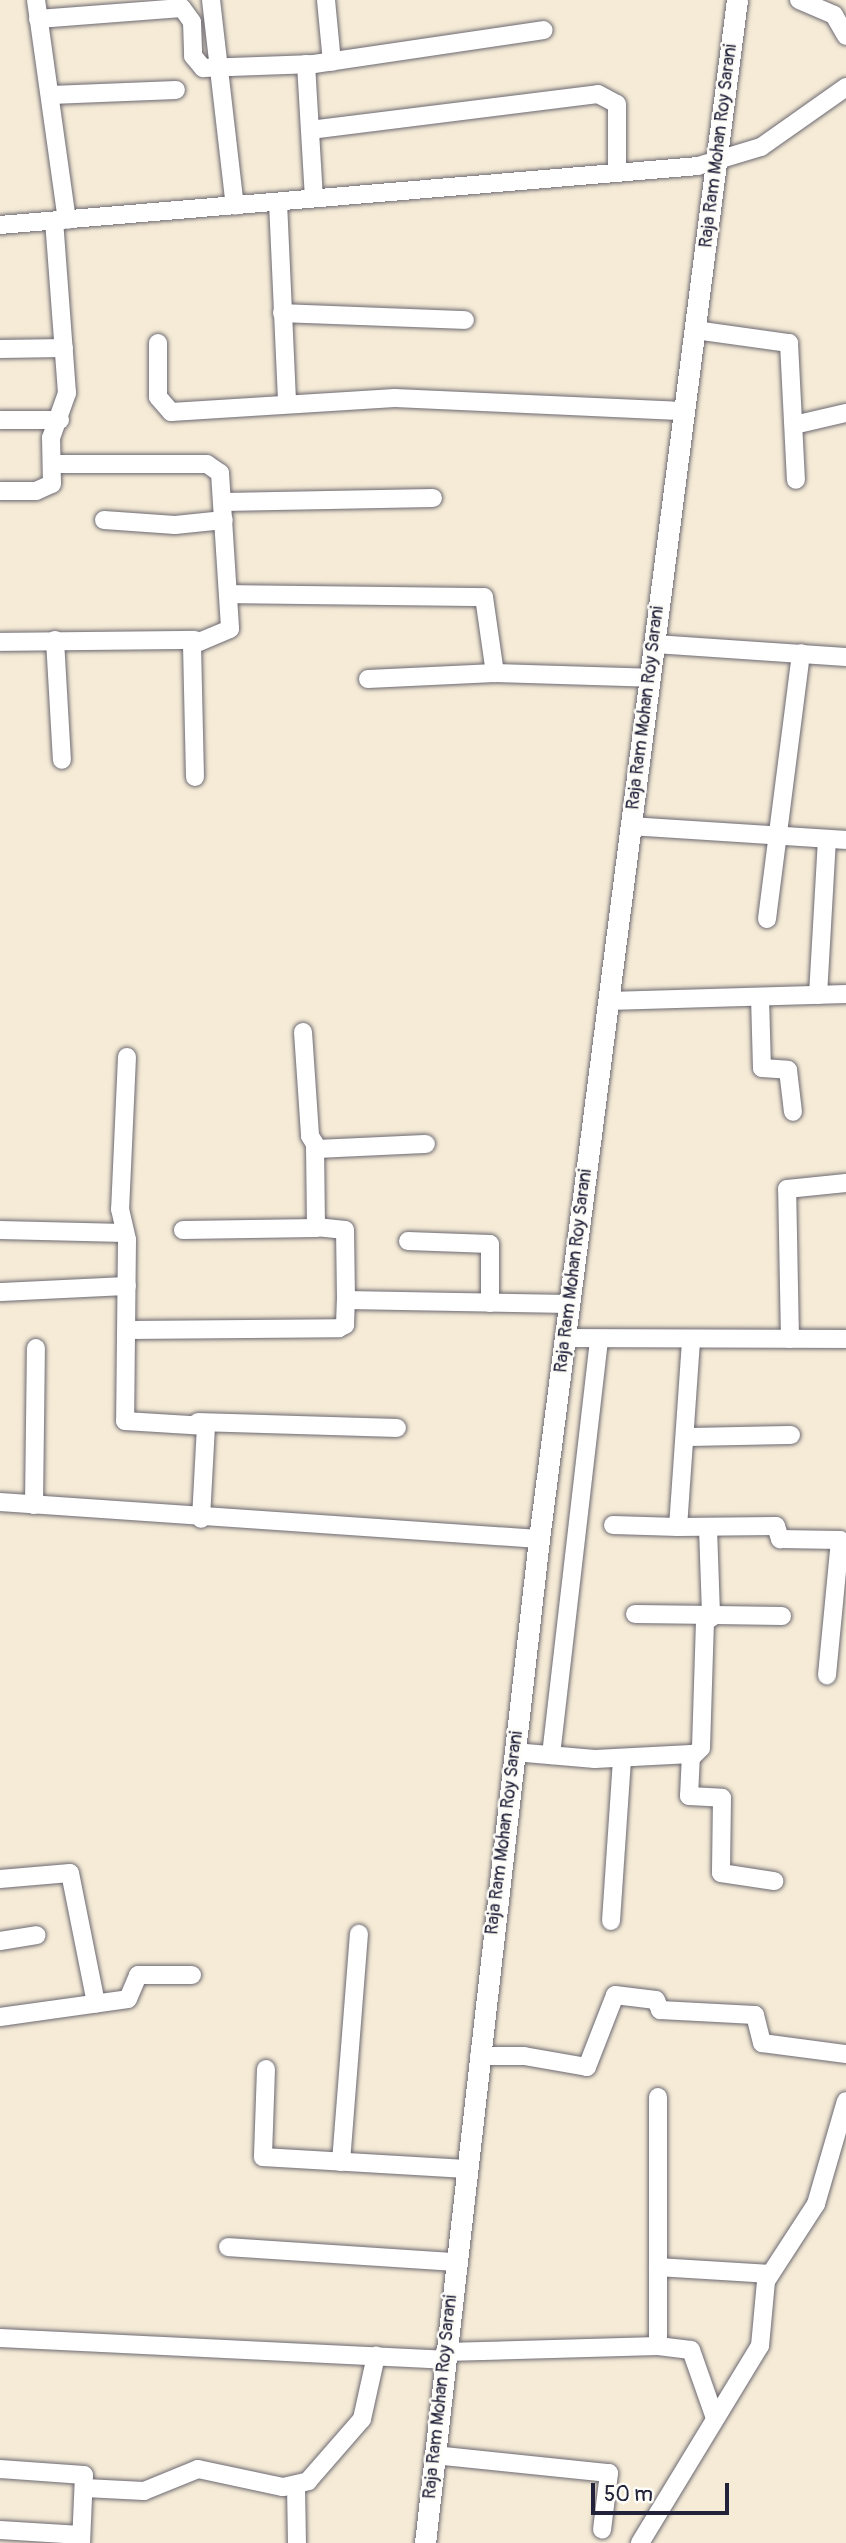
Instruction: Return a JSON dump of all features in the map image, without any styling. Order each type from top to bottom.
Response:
[{"type":"street","points":[[0,491],[46,489],[53,464],[51,438],[67,405],[60,221],[51,95],[36,0]]},
{"type":"street","points":[[211,0],[234,206]]},
{"type":"street","points":[[326,0],[332,62]]},
{"type":"street","name":"Raja Ram Mohan Roy Sarani","points":[[425,2543],[444,2356],[539,1539],[737,0]]},
{"type":"street","points":[[799,0],[834,15],[846,36]]},
{"type":"street","points":[[38,19],[182,8],[192,22],[197,65],[218,68],[332,62],[544,30]]},
{"type":"street","points":[[306,64],[314,198]]},
{"type":"street","points":[[0,225],[717,161],[770,142],[846,87]]},
{"type":"street","points":[[51,95],[176,89]]},
{"type":"street","points":[[310,130],[598,94],[617,104],[617,171]]},
{"type":"street","points":[[278,202],[287,402]]},
{"type":"street","points":[[282,313],[465,320]]},
{"type":"street","points":[[695,330],[789,343],[796,480]]},
{"type":"street","points":[[158,342],[163,408],[448,398],[685,411]]},
{"type":"street","points":[[0,349],[64,348]]},
{"type":"street","points":[[794,425],[846,413]]},
{"type":"street","points":[[0,420],[60,420]]},
{"type":"street","points":[[0,642],[195,640],[226,636],[228,594],[220,472],[207,464],[53,464]]},
{"type":"street","points":[[223,502],[433,498]]},
{"type":"street","points":[[104,520],[224,520]]},
{"type":"street","points":[[228,594],[484,597],[495,673]]},
{"type":"street","points":[[55,640],[61,760]]},
{"type":"street","points":[[195,640],[195,777]]},
{"type":"street","points":[[655,643],[846,657]]},
{"type":"street","points":[[767,919],[802,653]]},
{"type":"street","points":[[368,679],[495,673],[650,678]]},
{"type":"street","points":[[631,826],[846,840]]},
{"type":"street","points":[[818,995],[827,839]]},
{"type":"street","points":[[609,1001],[846,994]]},
{"type":"street","points":[[761,997],[762,1068],[788,1070],[793,1112]]},
{"type":"street","points":[[303,1032],[310,1136],[317,1147],[317,1228]]},
{"type":"street","points":[[127,1057],[120,1209],[125,1233],[127,1286],[125,1421],[397,1428]]},
{"type":"street","points":[[317,1147],[426,1144]]},
{"type":"street","points":[[790,1339],[788,1189],[846,1183]]},
{"type":"street","points":[[0,1230],[125,1233]]},
{"type":"street","points":[[127,1330],[339,1328],[345,1325],[345,1230],[183,1230]]},
{"type":"street","points":[[408,1241],[490,1244],[490,1303]]},
{"type":"street","points":[[0,1292],[127,1286]]},
{"type":"street","points":[[346,1300],[569,1304]]},
{"type":"street","points":[[565,1338],[691,1341],[846,1339]]},
{"type":"street","points":[[551,1755],[599,1340]]},
{"type":"street","points":[[678,1527],[688,1437],[691,1341]]},
{"type":"street","points":[[34,1505],[36,1348]]},
{"type":"street","points":[[198,1422],[209,1432],[201,1518]]},
{"type":"street","points":[[688,1437],[791,1435]]},
{"type":"street","points":[[0,1502],[201,1518],[539,1539]]},
{"type":"street","points":[[614,1524],[708,1528],[776,1526],[780,1539],[840,1540],[827,1675]]},
{"type":"street","points":[[708,1528],[713,1615],[703,1629],[701,1748],[693,1756],[689,1796],[723,1800],[721,1873],[774,1881]]},
{"type":"street","points":[[635,1614],[782,1616]]},
{"type":"street","points":[[514,1752],[622,1758],[693,1756]]},
{"type":"street","points":[[611,1921],[622,1758]]},
{"type":"street","points":[[0,1880],[70,1873],[96,2003]]},
{"type":"street","points":[[341,2162],[359,1934]]},
{"type":"street","points":[[0,1941],[37,1935]]},
{"type":"street","points":[[0,2017],[131,1998],[138,1975],[192,1975]]},
{"type":"street","points":[[479,2056],[524,2056],[586,2067],[615,1995],[656,2000],[660,2010],[755,2015],[762,2043],[846,2054]]},
{"type":"street","points":[[266,2069],[263,2157],[466,2169]]},
{"type":"street","points":[[658,2096],[658,2346]]},
{"type":"street","points":[[640,2543],[760,2346],[770,2274],[816,2204],[846,2101]]},
{"type":"street","points":[[228,2247],[455,2262]]},
{"type":"street","points":[[658,2267],[770,2274]]},
{"type":"street","points":[[0,2338],[376,2356],[444,2356],[658,2346],[691,2350],[715,2418]]},
{"type":"street","points":[[85,2488],[144,2491],[198,2469],[296,2486],[317,2474],[362,2419],[376,2356]]},
{"type":"street","points":[[434,2455],[609,2473],[602,2530]]},
{"type":"street","points":[[0,2469],[83,2474],[85,2488],[81,2539],[0,2530]]},
{"type":"street","points":[[296,2486],[298,2543]]}]
